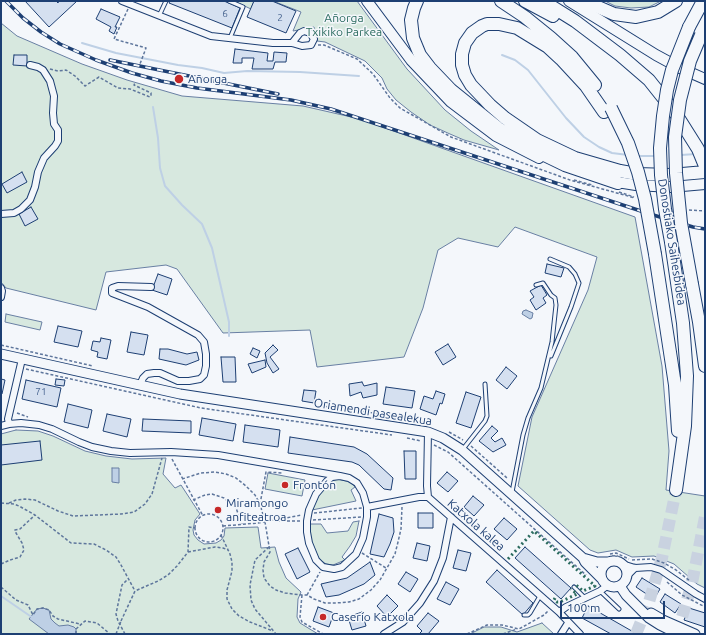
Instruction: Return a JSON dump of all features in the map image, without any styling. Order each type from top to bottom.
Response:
[{"type":"highway","points":[[417,1],[411,20],[413,38],[420,54],[430,68],[452,90],[498,128],[532,149],[565,165],[618,183]]},
{"type":"highway","points":[[502,1],[552,38],[572,57],[593,82],[607,110]]},
{"type":"highway","points":[[525,1],[572,26],[592,34]]},
{"type":"highway","points":[[543,1],[592,34],[620,55],[649,80],[676,114],[698,149],[705,166]]},
{"type":"highway","points":[[584,1],[614,14],[636,17],[658,12],[676,1]]},
{"type":"highway","name":"Donostiako Saihesbidea","points":[[607,110],[632,174],[655,254],[676,392],[678,430],[676,490],[685,426],[687,370],[684,323],[665,209],[661,175],[660,148],[667,90],[672,70],[690,27],[703,1]]},
{"type":"highway","points":[[607,110],[561,59],[548,48],[516,28],[499,24],[487,24],[472,33],[465,43],[462,54],[462,65],[465,75],[471,85],[505,118],[537,140],[575,158],[620,171],[637,174],[671,176],[705,172]]},
{"type":"highway","name":"Donostiako Saihesbidea","points":[[703,31],[690,61],[680,100],[675,137],[676,173],[681,223],[699,322],[705,366]]},
{"type":"main road","points":[[367,1],[423,74],[451,102],[481,125],[513,146],[546,162],[582,174],[618,183],[636,186],[671,187],[705,184]]},
{"type":"main road","points":[[569,1],[662,58],[705,79]]},
{"type":"street","points":[[122,1],[211,36],[273,43],[292,43],[302,46],[311,45],[314,39],[310,33],[304,31],[300,33],[292,43]]},
{"type":"street","points":[[1,214],[14,213],[21,209],[30,200],[35,187],[38,172],[44,158],[58,141],[58,130],[54,124],[53,113],[54,96],[50,82],[43,70],[38,66],[30,65]]},
{"type":"street","points":[[140,385],[143,378],[147,374],[154,373],[160,373],[178,381],[200,379],[204,375],[206,366],[204,342],[198,335],[148,307],[112,293],[112,288],[118,286],[151,287]]},
{"type":"street","points":[[1,288],[1,297]]},
{"type":"street","name":"Oriamendi pasealekua","points":[[1,354],[208,399],[427,438],[443,438],[512,494],[583,558],[601,578]]},
{"type":"street","points":[[9,424],[8,418],[22,358]]},
{"type":"street","points":[[1,426],[21,423],[39,425],[52,429],[92,447],[112,451],[130,453],[171,452],[218,455],[340,476],[349,478],[357,483],[362,493],[367,507],[367,517],[363,538],[358,550],[342,567],[334,569],[323,567],[316,560],[309,543],[307,532],[308,517],[312,502],[322,485],[332,477],[340,476]]},
{"type":"street","points":[[367,507],[419,497],[428,497],[427,438]]},
{"type":"street","name":"Katxola kalea","points":[[428,497],[559,612],[580,634]]},
{"type":"street","points":[[384,634],[403,622],[420,603],[434,581],[442,558],[451,517]]},
{"type":"street","points":[[583,558],[597,562],[614,561],[635,568],[651,567],[661,570],[705,599]]},
{"type":"street","points":[[604,588],[601,578],[601,569],[608,562]]},
{"type":"street","points":[[622,564],[626,570],[626,577]]},
{"type":"street","points":[[559,612],[604,588],[620,586],[635,568]]},
{"type":"street","points":[[620,586],[626,595],[648,618],[678,634]]},
{"type":"street","points":[[639,607],[695,634]]},
{"type":"street","points":[[561,634],[568,623]]},
{"type":"lane","points":[[159,16],[166,1]]},
{"type":"lane","points":[[228,1],[243,7],[230,38]]},
{"type":"lane","points":[[512,494],[528,418],[541,388],[548,365],[579,283],[575,274],[569,267],[550,259]]},
{"type":"lane","points":[[536,285],[543,283],[551,295],[555,298],[556,305],[553,335],[548,365]]},
{"type":"lane","points":[[458,451],[486,422],[485,384]]},
{"type":"lane","points":[[574,587],[585,598]]},
{"type":"lane","points":[[604,588],[619,609]]},
{"type":"lane","points":[[524,615],[528,615],[530,613],[540,596]]},
{"type":"path","points":[[130,4],[114,39],[146,48],[140,64]]},
{"type":"path","points":[[43,70],[46,68],[58,71],[66,70],[75,76],[85,86],[99,77],[118,88],[130,89],[150,97],[151,93],[134,85],[135,83]]},
{"type":"path","points":[[1,344],[98,367]]},
{"type":"path","points":[[99,382],[191,402]]},
{"type":"path","points":[[310,420],[332,423]]},
{"type":"path","points":[[402,435],[427,438],[458,451]]},
{"type":"path","points":[[427,438],[434,445],[448,452],[576,566]]},
{"type":"path","points":[[1,504],[16,500],[35,500],[58,511],[73,516],[134,512],[145,504],[152,494],[163,456]]},
{"type":"path","points":[[170,456],[203,516]]},
{"type":"path","points":[[260,504],[266,472]]},
{"type":"path","points":[[193,500],[212,494],[224,498],[236,508],[242,524]]},
{"type":"path","points":[[9,503],[35,515],[71,543],[94,544],[106,550],[116,557],[135,591]]},
{"type":"path","points":[[223,526],[308,517],[367,507]]},
{"type":"path","points":[[207,514],[215,515],[219,518],[223,526],[221,535],[214,541],[205,542],[198,536],[195,528],[199,519],[203,516],[207,514]]},
{"type":"path","points":[[1,564],[20,557],[24,550],[15,530],[20,529],[35,515]]},
{"type":"path","points":[[273,521],[308,517],[367,517]]},
{"type":"path","points":[[116,634],[135,591],[158,581],[168,575],[177,566],[188,552],[189,527],[195,528]]},
{"type":"path","points":[[221,535],[232,562],[232,571],[227,590],[228,599],[232,609],[239,616],[250,622],[273,631]]},
{"type":"path","points":[[269,546],[255,560],[250,593],[254,609],[276,634]]},
{"type":"path","points":[[188,552],[215,547],[228,550]]},
{"type":"path","points":[[358,550],[387,569]]},
{"type":"path","points":[[307,595],[323,567]]},
{"type":"path","points":[[124,634],[116,614],[122,585],[128,579]]},
{"type":"path","points":[[666,580],[667,583],[682,594],[705,607]]},
{"type":"path","points":[[1,587],[16,600],[28,605],[33,615],[37,609],[43,608],[49,610],[53,616],[58,619],[80,624]]},
{"type":"path","points":[[302,596],[300,617],[302,622],[323,634]]},
{"type":"path","points":[[503,634],[519,629],[544,615],[552,607]]},
{"type":"path","points":[[76,634],[76,628],[85,620],[97,623],[110,634]]},
{"type":"path","points":[[467,634],[486,625],[502,625],[519,629]]},
{"type":"green space","points":[[234,1],[254,1],[251,9]]},
{"type":"green space","name":"Añorga Txikiko Parkea","points":[[273,1],[357,1],[407,69],[445,110],[471,131],[499,150],[464,140],[430,125],[396,100],[387,89],[382,78],[365,61],[325,42],[317,41],[314,27],[293,31],[301,12]]},
{"type":"green space","points":[[605,1],[661,1],[649,7],[631,8],[615,6]]},
{"type":"green space","points":[[1,23],[17,36],[82,64],[127,80],[182,96],[303,106],[360,119],[635,217],[662,366],[669,451],[666,490],[705,496],[705,588],[697,584],[674,564],[654,556],[632,557],[616,550],[598,553],[590,550],[518,486],[532,417],[588,290],[597,257],[515,227],[498,247],[458,238],[438,250],[423,308],[404,357],[317,367],[310,330],[223,333],[177,269],[166,265],[106,272],[96,310],[6,288],[1,282]]},
{"type":"green space","points":[[6,314],[42,322],[40,330],[5,322]]},
{"type":"green space","points":[[16,430],[38,431],[53,436],[85,451],[106,456],[132,459],[166,458],[163,474],[175,488],[181,485],[200,514],[195,520],[193,530],[194,535],[198,540],[204,544],[216,543],[224,536],[225,528],[258,527],[261,548],[275,547],[279,562],[286,578],[301,592],[298,599],[297,617],[300,623],[318,634],[1,634],[1,434]]},
{"type":"green space","name":"Frontón","points":[[268,473],[305,480],[302,496],[265,489]]},
{"type":"green space","points":[[337,479],[351,482],[355,487],[351,490],[356,501],[312,510],[321,491],[330,482]]},
{"type":"green space","points":[[359,521],[356,536],[342,557],[345,560],[333,565],[326,564],[320,560],[310,537],[310,524],[321,524],[327,533],[348,531],[353,522]]},
{"type":"green space","points":[[542,623],[554,634],[470,634],[484,627],[501,627],[517,632]]},
{"type":"water","points":[[526,310],[533,313],[532,318],[530,319],[522,314],[523,311]]},
{"type":"water","points":[[112,468],[119,468],[119,483],[112,482]]},
{"type":"water","points":[[43,608],[49,610],[51,619],[55,623],[59,626],[68,625],[74,627],[76,629],[76,634],[49,634],[29,619],[37,609]]},
{"type":"building","points":[[25,1],[56,1],[58,3],[59,1],[77,1],[49,27]]},
{"type":"building","points":[[170,1],[224,1],[240,8],[232,28],[169,3]]},
{"type":"building","points":[[254,1],[272,1],[296,11],[286,33],[247,17]]},
{"type":"building","points":[[101,9],[120,17],[115,27],[117,27],[114,34],[109,31],[111,27],[96,19]]},
{"type":"building","points":[[235,49],[268,53],[267,61],[273,61],[274,52],[287,53],[286,62],[275,62],[273,69],[252,69],[254,58],[242,58],[242,63],[233,63]]},
{"type":"building","points":[[14,55],[27,55],[27,66],[13,65]]},
{"type":"building","points":[[22,172],[27,182],[7,193],[2,184]]},
{"type":"building","points":[[31,207],[38,219],[25,226],[19,214]]},
{"type":"building","points":[[547,264],[564,268],[561,277],[545,273]]},
{"type":"building","points":[[158,274],[172,279],[167,295],[152,290]]},
{"type":"building","points":[[541,285],[547,295],[543,298],[546,303],[536,310],[530,300],[534,297],[530,291]]},
{"type":"building","points":[[58,326],[82,331],[78,347],[54,342]]},
{"type":"building","points":[[131,332],[148,335],[144,355],[127,352]]},
{"type":"building","points":[[101,338],[111,340],[107,359],[97,357],[98,352],[91,350],[93,341],[100,342]]},
{"type":"building","points":[[448,344],[456,357],[443,365],[435,352]]},
{"type":"building","points":[[273,345],[278,350],[270,357],[279,369],[273,373],[267,363],[265,353]]},
{"type":"building","points":[[253,348],[260,351],[257,358],[250,354]]},
{"type":"building","points":[[160,349],[168,349],[187,354],[197,352],[199,360],[186,365],[159,359]]},
{"type":"building","points":[[221,357],[235,357],[236,382],[223,382]]},
{"type":"building","points":[[265,360],[266,367],[252,373],[248,364]]},
{"type":"building","points":[[506,367],[517,376],[507,389],[496,380]]},
{"type":"building","points":[[1,379],[5,380],[2,394],[1,394]]},
{"type":"building","points":[[56,379],[65,380],[64,386],[55,385]]},
{"type":"building","points":[[26,380],[61,388],[57,407],[22,399]]},
{"type":"building","points":[[362,382],[364,386],[377,383],[377,395],[363,398],[361,392],[350,396],[349,384]]},
{"type":"building","points":[[386,387],[415,391],[412,408],[383,404]]},
{"type":"building","points":[[304,390],[316,391],[314,403],[302,401]]},
{"type":"building","points":[[436,391],[445,394],[436,415],[420,409],[424,396],[433,399]]},
{"type":"building","points":[[466,392],[481,397],[471,428],[456,423]]},
{"type":"building","points":[[68,404],[92,410],[88,428],[64,422]]},
{"type":"building","points":[[107,414],[131,419],[127,437],[103,431]]},
{"type":"building","points":[[202,418],[236,424],[233,441],[199,435]]},
{"type":"building","points":[[143,419],[191,421],[191,433],[142,431]]},
{"type":"building","points":[[245,425],[280,430],[278,447],[243,442]]},
{"type":"building","points":[[492,426],[498,431],[491,438],[495,442],[502,438],[506,445],[493,452],[479,441]]},
{"type":"building","points":[[290,437],[354,447],[367,454],[393,478],[391,490],[384,489],[359,465],[352,462],[288,453]]},
{"type":"building","points":[[40,441],[42,460],[1,465],[1,445]]},
{"type":"building","points":[[404,451],[416,451],[416,479],[405,479]]},
{"type":"building","points":[[447,472],[458,481],[448,492],[437,483]]},
{"type":"building","points":[[473,496],[484,505],[474,516],[464,507]]},
{"type":"building","points":[[418,513],[433,513],[433,528],[418,528]]},
{"type":"building","points":[[379,514],[393,518],[394,532],[384,557],[370,554]]},
{"type":"building","points":[[504,518],[517,529],[507,540],[494,529]]},
{"type":"building","points":[[417,543],[430,546],[427,561],[413,558]]},
{"type":"building","points":[[525,547],[571,588],[561,599],[515,558]]},
{"type":"building","points":[[298,548],[310,572],[297,579],[285,554]]},
{"type":"building","points":[[458,550],[471,553],[466,571],[453,568]]},
{"type":"building","points":[[370,562],[375,575],[364,584],[339,595],[326,597],[321,584],[347,578]]},
{"type":"building","points":[[497,570],[533,603],[523,615],[486,582]]},
{"type":"building","points":[[406,572],[418,579],[410,592],[398,584]]},
{"type":"building","points":[[642,578],[660,589],[654,599],[636,587]]},
{"type":"building","points":[[446,582],[459,589],[450,605],[437,599]]},
{"type":"building","points":[[665,594],[681,604],[675,613],[660,602]]},
{"type":"building","points":[[387,595],[398,606],[387,617],[377,606]]},
{"type":"building","points":[[588,606],[637,634],[611,634],[582,618]]},
{"type":"building","name":"Caserío Katxola","points":[[318,607],[334,613],[329,627],[313,621]]},
{"type":"building","points":[[689,608],[705,613],[705,627],[684,620]]},
{"type":"building","points":[[362,612],[366,626],[352,630],[348,617]]},
{"type":"building","points":[[428,613],[439,621],[428,634],[419,634],[422,631],[417,626]]},
{"type":"waterway","points":[[82,43],[116,53],[224,73],[247,71],[300,72],[359,76]]},
{"type":"waterway","points":[[502,55],[515,60],[528,70],[566,118],[584,137],[599,147],[612,153],[628,155]]},
{"type":"waterway","points":[[153,107],[158,138],[160,168],[165,186],[202,224],[212,248],[229,322],[229,336]]},
{"type":"waterway","points":[[681,155],[696,154]]},
{"type":"waterway","points":[[637,156],[656,156]]},
{"type":"waterway","points":[[1,596],[33,618]]},
{"type":"tunnel","points":[[636,634],[649,602],[662,558],[676,490]]},
{"type":"tunnel","points":[[677,634],[692,583],[705,517]]},
{"type":"railway","points":[[6,1],[23,18],[60,44],[96,60],[132,73],[161,81],[197,88],[291,100],[331,109],[650,214],[693,227],[705,229]]},
{"type":"railway","points":[[110,60],[278,94]]},
{"type":"hedge","points":[[508,559],[534,531],[595,586],[583,591],[575,584]]},
{"type":"hedge","points":[[555,598],[554,600],[560,602],[577,594],[571,589]]},
{"type":"place","name":"Añorga","points":[[179,79]]},
{"type":"place","name":"Frontón","points":[[285,485]]},
{"type":"place","name":"Miramongo anfiteatroa","points":[[218,510]]},
{"type":"place","name":"Caserío Katxola","points":[[323,617]]}]
